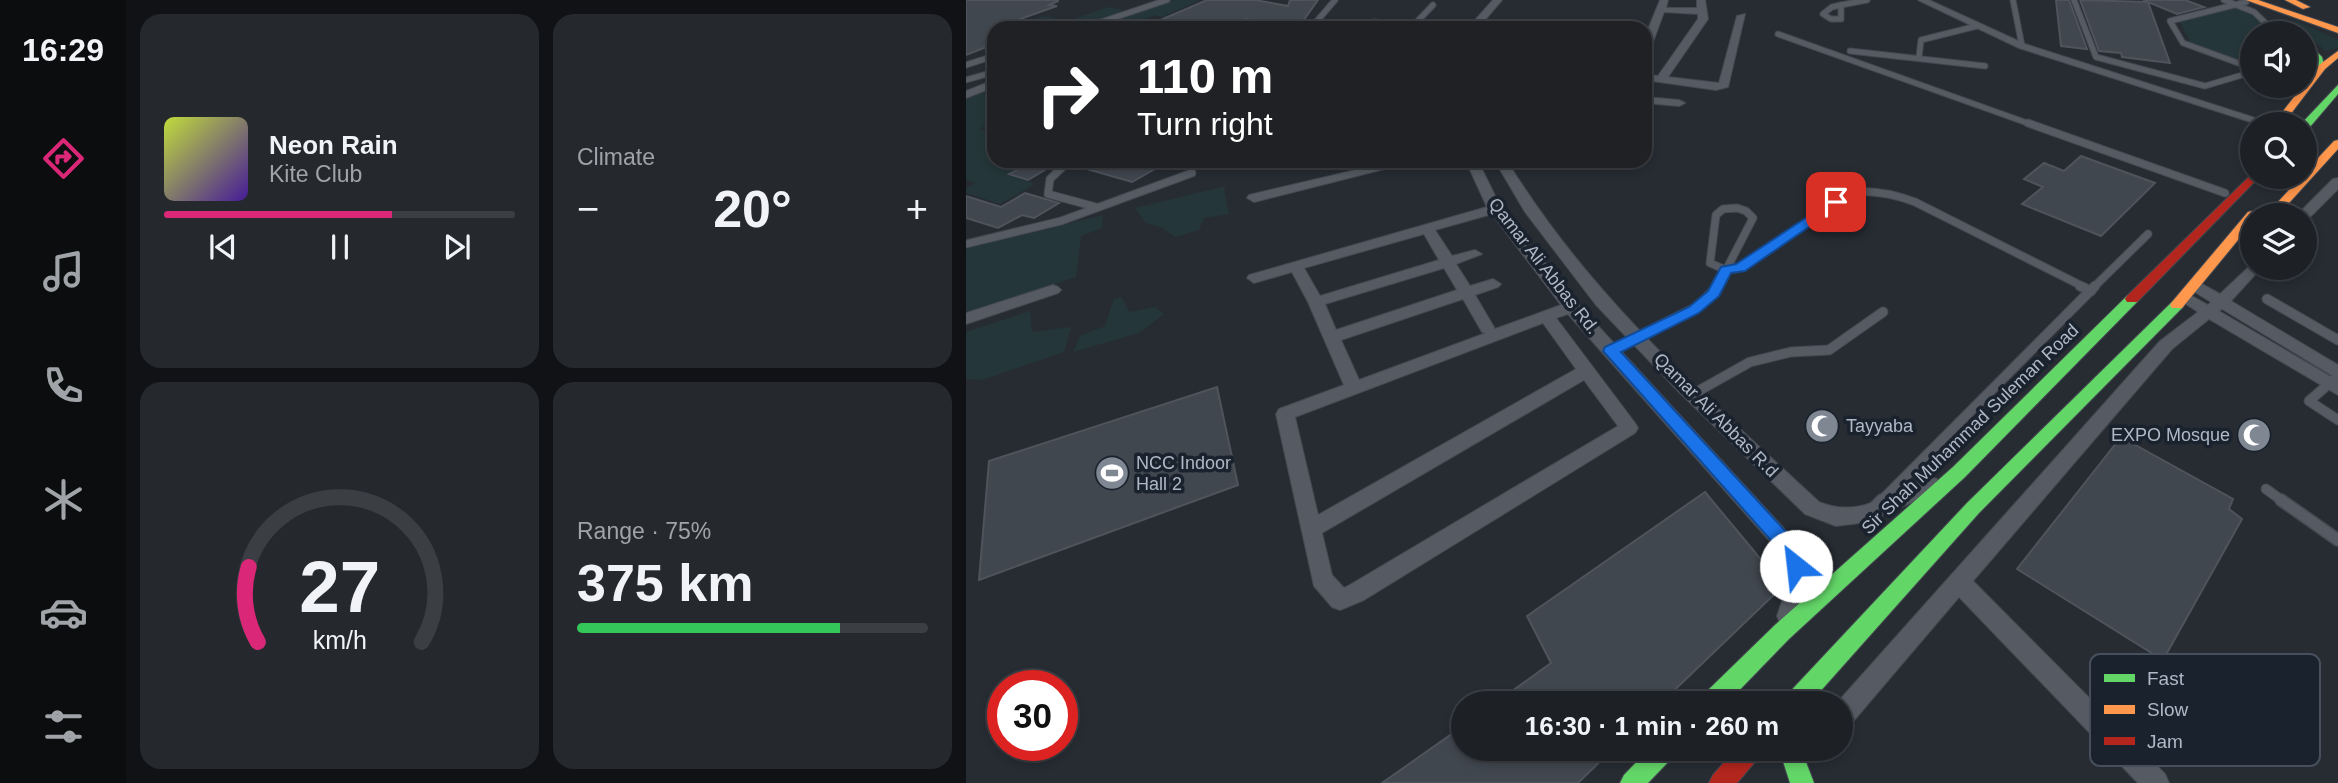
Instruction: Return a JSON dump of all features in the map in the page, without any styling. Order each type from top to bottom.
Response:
[{"type":"main road","points":[[2284,0],[2306,7]]},
{"type":"main road","points":[[2289,0],[2337,22]]},
{"type":"main road","points":[[2244,2],[2337,22]]},
{"type":"main road","points":[[2244,2],[2280,21]]},
{"type":"main road","points":[[2317,73],[2338,54]]},
{"type":"main road","points":[[2317,112],[2338,88]]},
{"type":"main road","points":[[2317,147],[2321,137]]},
{"type":"main road","points":[[2317,157],[2338,143]]},
{"type":"main road","points":[[2317,161],[2338,161]]},
{"type":"main road","points":[[2189,239],[2225,193],[2240,179]]},
{"type":"main road","name":"Sir Shah Muhammad Suleman Road","points":[[1723,691],[1782,632],[1959,471],[2189,239],[2240,180]]},
{"type":"main road","points":[[2263,203],[2275,189]]},
{"type":"main road","points":[[1806,691],[1973,508],[2190,292],[2240,229]]},
{"type":"main road","points":[[2217,255],[2240,240]]},
{"type":"main road","points":[[1632,783],[1653,761]]},
{"type":"main road","points":[[1721,783],[1740,761]]},
{"type":"street","points":[[1466,21],[1483,0]]},
{"type":"street","points":[[1479,21],[1498,0]]},
{"type":"street","points":[[1661,79],[1703,19],[1701,0]]},
{"type":"street","points":[[1922,0],[2022,46],[2240,115]]},
{"type":"street","points":[[1652,35],[1666,5],[1703,11]]},
{"type":"street","points":[[1652,78],[1724,85],[1742,16]]},
{"type":"street","points":[[966,95],[987,86]]},
{"type":"street","points":[[1652,101],[1679,103]]},
{"type":"street","points":[[1254,198],[1380,168]]},
{"type":"street","name":"Qamar Ali Abbas Rd.","points":[[1475,168],[1495,209],[1571,307],[1793,552],[1800,581],[1782,632]]},
{"type":"street","name":"Qamar Ali Abbas R.d","points":[[1505,168],[1524,202],[1599,296],[1693,394],[1812,508],[1836,518],[1868,514],[1959,471]]},
{"type":"street","points":[[2317,203],[2338,183]]},
{"type":"street","points":[[1254,278],[1495,209]]},
{"type":"street","points":[[1427,228],[1488,328]]},
{"type":"street","points":[[1316,302],[1475,254]]},
{"type":"street","points":[[1295,265],[1316,302],[1354,387]]},
{"type":"street","points":[[1853,703],[2166,345],[2215,307],[2242,280]]},
{"type":"street","points":[[1332,337],[1493,284]]},
{"type":"street","points":[[966,319],[1054,290]]},
{"type":"street","points":[[2190,292],[2336,380]]},
{"type":"street","points":[[1547,317],[1629,428],[1356,593],[1340,600],[1322,579],[1285,414],[1571,307]]},
{"type":"street","points":[[1611,351],[1637,337]]},
{"type":"street","points":[[1311,529],[1586,371]]},
{"type":"street","points":[[1960,583],[2090,716]]},
{"type":"street","points":[[2139,766],[2156,783]]},
{"type":"lane","points":[[1104,21],[1167,0]]},
{"type":"lane","points":[[1317,21],[1335,0]]},
{"type":"lane","points":[[1841,5],[1867,0]]},
{"type":"lane","points":[[2013,0],[2022,46]]},
{"type":"lane","points":[[2074,0],[2096,57],[2205,86],[2240,74]]},
{"type":"lane","points":[[2224,0],[2244,2],[2264,21]]},
{"type":"lane","points":[[2240,65],[2183,43],[2170,21],[2244,2]]},
{"type":"lane","points":[[1418,21],[1433,5]]},
{"type":"lane","points":[[1919,57],[1921,40],[1977,26]]},
{"type":"lane","points":[[1778,34],[2225,193]]},
{"type":"lane","points":[[1850,51],[1985,66]]},
{"type":"lane","points":[[966,65],[987,58]]},
{"type":"lane","points":[[966,80],[987,74]]},
{"type":"lane","points":[[1060,168],[1052,175],[1047,187],[1048,194],[1098,207]]},
{"type":"lane","points":[[966,244],[1060,221],[1192,173]]},
{"type":"lane","points":[[1637,337],[1694,310],[1714,293],[1726,270],[1753,218],[1746,210],[1724,209],[1716,215],[1710,263],[1726,270],[1740,268],[1851,192],[1869,190],[1889,192],[1915,202],[2091,291]]},
{"type":"lane","points":[[1868,514],[1979,400],[2148,234]]},
{"type":"lane","points":[[2267,299],[2338,340]]},
{"type":"lane","points":[[1693,394],[1750,362],[1791,352],[1829,350],[1883,312]]},
{"type":"lane","points":[[2336,380],[2309,401],[2338,420]]},
{"type":"lane","points":[[2266,489],[2338,540]]},
{"type":"shaded area","points":[[1174,0],[1200,0],[1162,17],[1155,15],[1141,21],[1110,21]]},
{"type":"shaded area","points":[[1108,7],[1128,11],[1096,21],[1069,21]]},
{"type":"shaded area","points":[[2233,7],[2248,9],[2261,21],[2240,21],[2240,62],[2191,43],[2180,22]]},
{"type":"shaded area","points":[[1045,16],[1069,21],[1034,19]]},
{"type":"shaded area","points":[[2317,30],[2338,40],[2338,48],[2325,51],[2317,43]]},
{"type":"shaded area","points":[[987,91],[987,125],[979,129],[987,131],[987,168],[1018,168],[1006,174],[1035,184],[1000,204],[966,193],[966,188],[976,183],[966,180],[966,98]]},
{"type":"shaded area","points":[[1226,186],[1224,190],[1229,214],[1204,218],[1199,230],[1175,237],[1163,228],[1146,223],[1135,208]]},
{"type":"shaded area","points":[[1103,215],[1102,228],[1081,236],[1076,277],[966,315],[966,248]]},
{"type":"shaded area","points":[[1122,297],[1129,312],[1155,307],[1164,314],[1139,333],[1073,352],[1080,336],[1105,326],[1114,299]]},
{"type":"shaded area","points":[[1030,311],[1032,332],[1071,327],[1064,352],[982,380],[966,379],[966,332]]},
{"type":"building","points":[[966,0],[1058,0],[1049,5],[1057,6],[1014,21],[987,21],[987,47],[966,55]]},
{"type":"building","points":[[1207,0],[1255,0],[1288,6],[1290,0],[1318,0],[1303,21],[1158,21]]},
{"type":"building","points":[[2056,0],[2069,0],[2087,49],[2061,46]]},
{"type":"building","points":[[2080,0],[2185,0],[2204,7],[2177,14],[2148,2],[2170,63],[2099,51]]},
{"type":"building","points":[[2081,156],[2155,183],[2101,236],[2022,204],[2043,187],[2024,179],[2044,163],[2064,171]]},
{"type":"building","points":[[1021,168],[1048,168],[1028,180],[1009,174]]},
{"type":"building","points":[[1083,168],[1157,168],[1132,182]]},
{"type":"building","points":[[1025,193],[1059,203],[1034,218],[1022,215],[998,228],[966,218],[966,196],[1001,207]]},
{"type":"building","name":"NCC Indoor Hall 2","points":[[1217,387],[1238,485],[979,580],[989,461]]},
{"type":"building","points":[[2121,437],[2233,499],[2229,509],[2242,519],[2166,654],[2153,654],[2017,569]]},
{"type":"building","points":[[1705,492],[1783,586],[1674,691],[1512,691],[1551,663],[1527,616]]},
{"type":"building","points":[[1451,734],[1451,761],[1601,761],[1578,783],[1382,783]]},
{"type":"traffic: fast","points":[[2317,57],[2322,67]]},
{"type":"traffic: fast","points":[[2317,112],[2338,88]]},
{"type":"traffic: fast","points":[[1723,691],[1782,632],[1959,472],[2132,299]]},
{"type":"traffic: fast","points":[[1806,691],[1973,508],[2177,305]]},
{"type":"traffic: fast","points":[[1632,783],[1653,761]]},
{"type":"traffic: fast","points":[[1794,761],[1802,783]]},
{"type":"traffic: slow","points":[[2250,0],[2338,30]]},
{"type":"traffic: slow","points":[[2289,0],[2306,7]]},
{"type":"traffic: slow","points":[[2287,112],[2322,67],[2338,54]]},
{"type":"traffic: slow","points":[[2283,203],[2338,143]]},
{"type":"traffic: slow","points":[[2177,305],[2240,229]]},
{"type":"traffic: jam","points":[[2132,299],[2241,189]]},
{"type":"traffic: jam","points":[[1721,783],[1740,761]]},
{"type":"place","name":"Tayyaba","points":[[1822,426]]},
{"type":"place","name":"EXPO Mosque","points":[[2254,435]]},
{"type":"place","name":"NCC Indoor Hall 2","points":[[1112,473]]},
{"type":"route","points":[[1796,566],[1793,552],[1611,351],[1694,310],[1714,293],[1726,270],[1740,268],[1836,202]]}]
